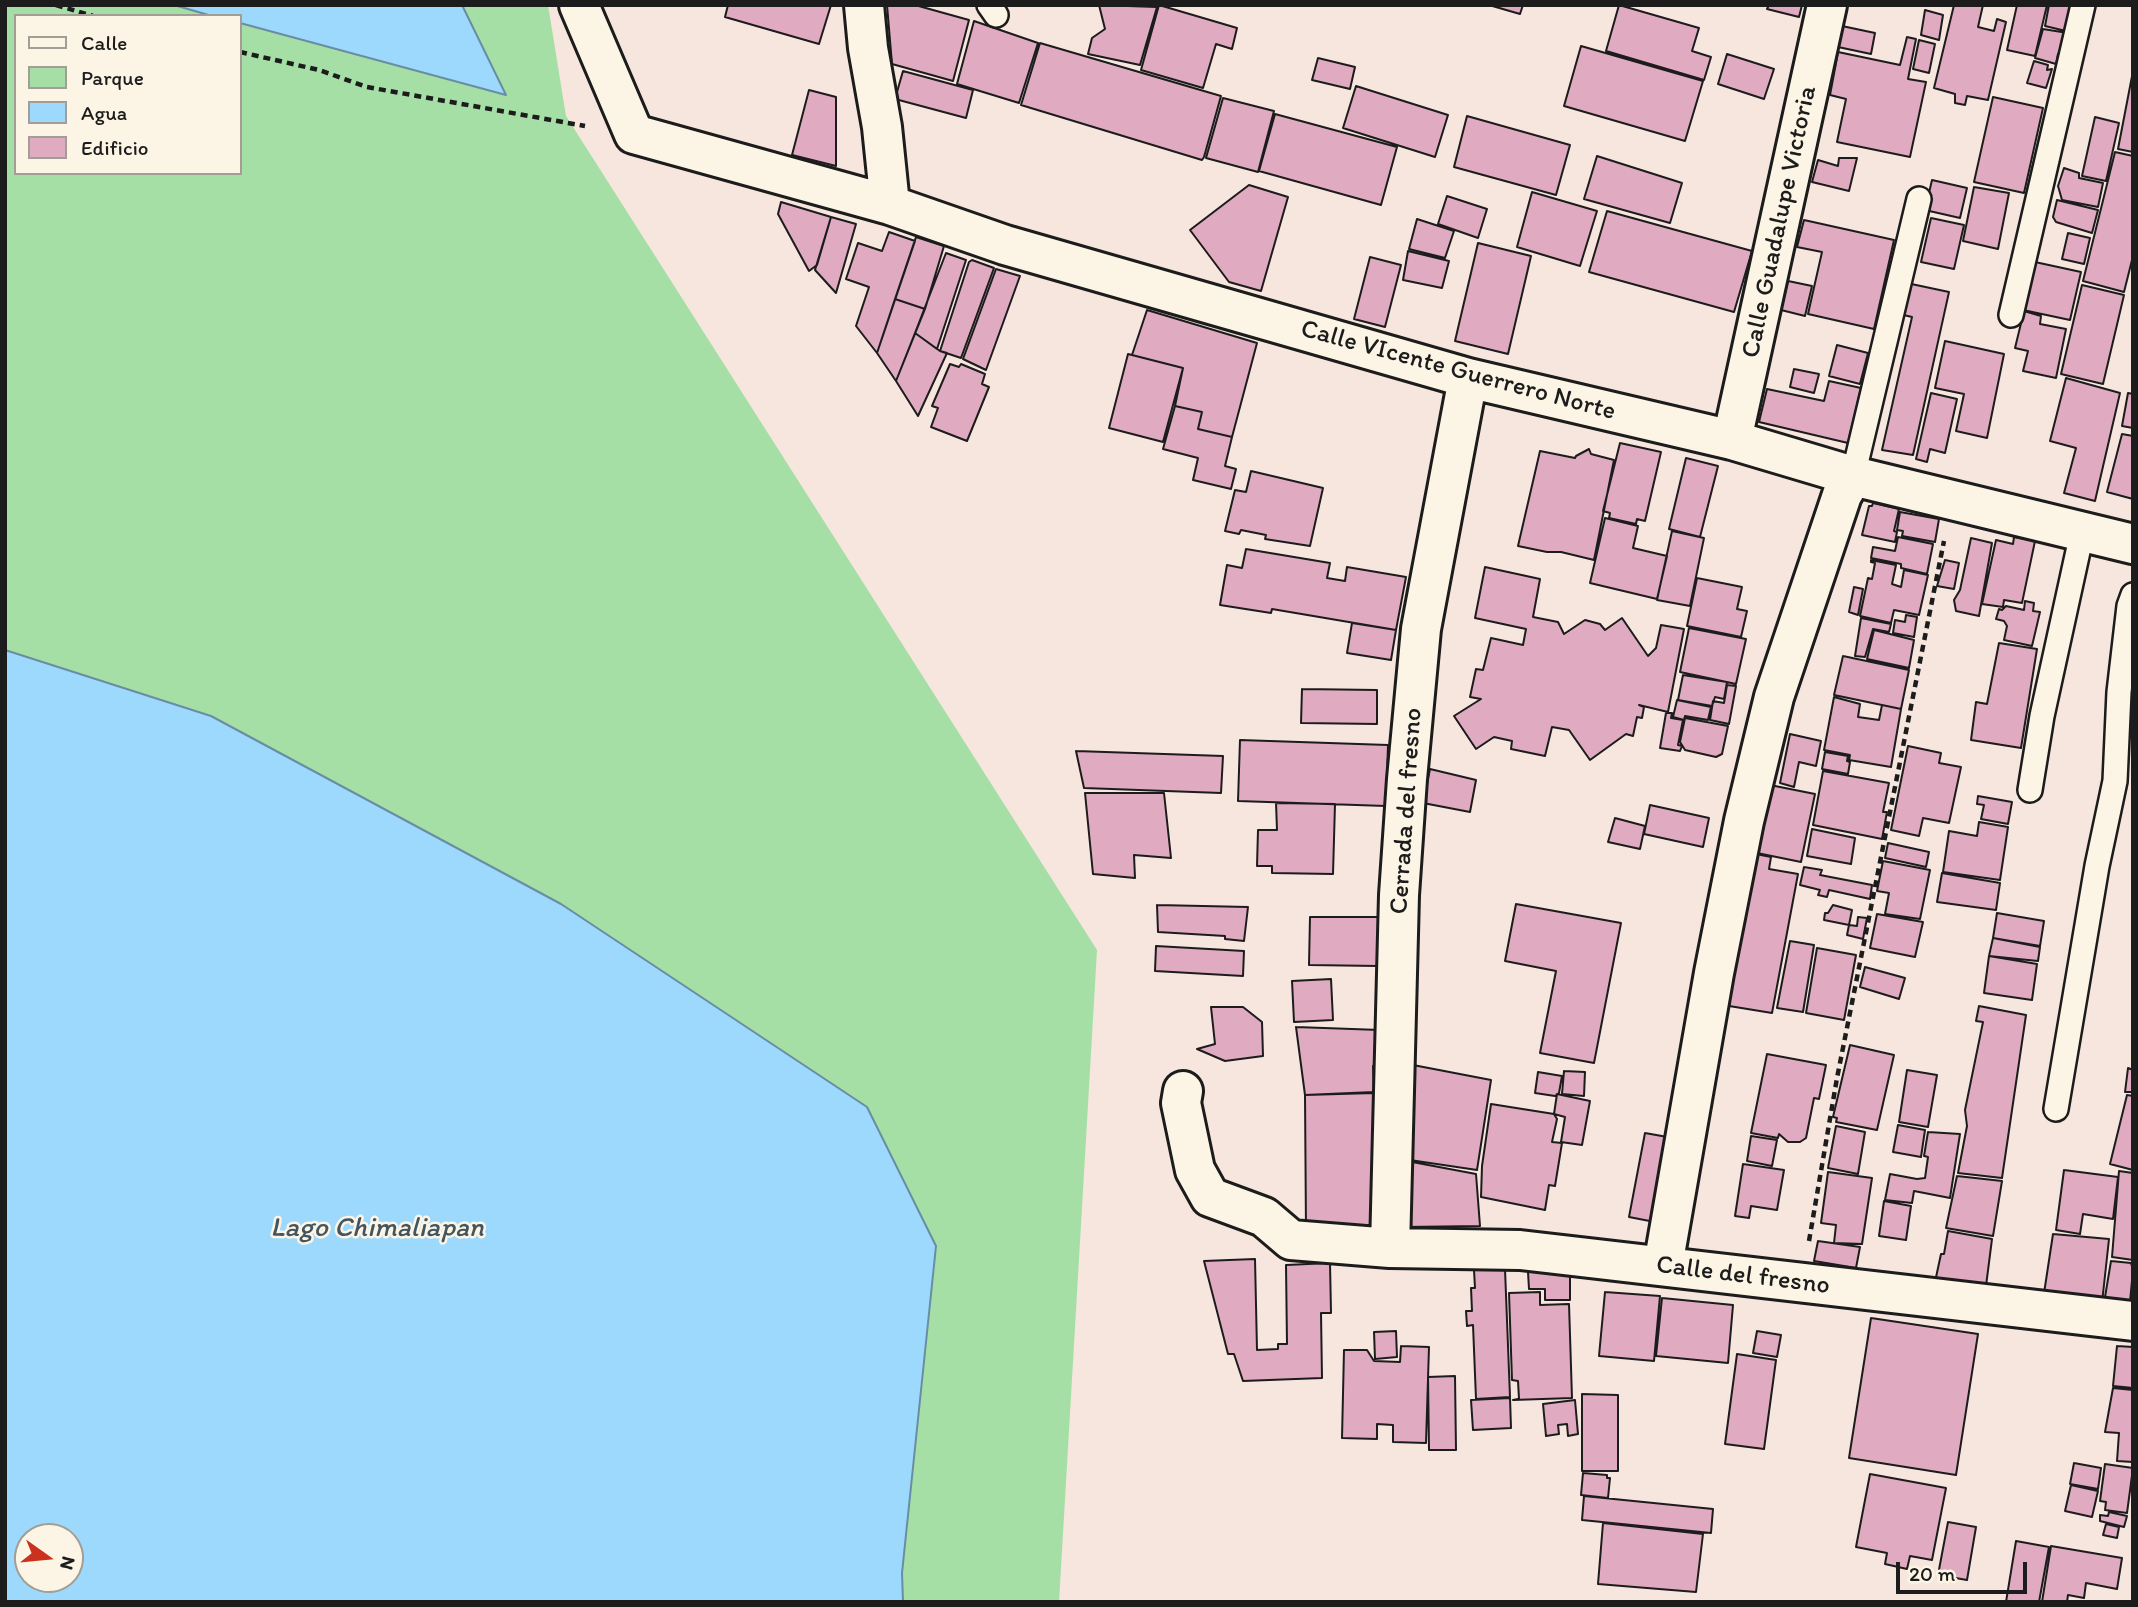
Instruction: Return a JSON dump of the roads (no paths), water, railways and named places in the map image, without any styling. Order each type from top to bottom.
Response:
[{"type":"street","name":"Calle VIcente Guerrero Norte","points":[[579,5],[634,134],[890,205],[1005,246],[1468,378],[1732,440],[1853,476],[2133,544]]},
{"type":"street","points":[[864,5],[868,48],[882,127],[890,205]]},
{"type":"street","name":"Calle Guadalupe Victoria","points":[[1732,440],[1827,5]]},
{"type":"street","name":"Cerrada del fresno","points":[[1390,1248],[1399,895],[1407,779],[1421,629],[1468,378]]},
{"type":"street","points":[[1664,1266],[1714,973],[1750,796],[1774,696],[1842,495],[1853,476]]},
{"type":"street","name":"Calle del fresno","points":[[1183,1091],[1181,1103],[1195,1170],[1210,1198],[1264,1217],[1292,1240],[1390,1248],[1520,1250],[2133,1321]]},
{"type":"lane","points":[[2011,315],[2083,5]]},
{"type":"lane","points":[[1853,476],[1919,199]]},
{"type":"lane","points":[[2030,790],[2042,716],[2082,533]]},
{"type":"lane","points":[[2056,1110],[2097,866],[2115,781],[2119,692],[2129,606],[2133,594]]},
{"type":"water","points":[[174,5],[462,5],[506,95],[242,24],[242,14],[205,14]]},
{"type":"water","name":"Lago Chimaliapan","points":[[5,650],[211,716],[561,904],[867,1107],[936,1246],[902,1573],[903,1602],[5,1602]]}]
